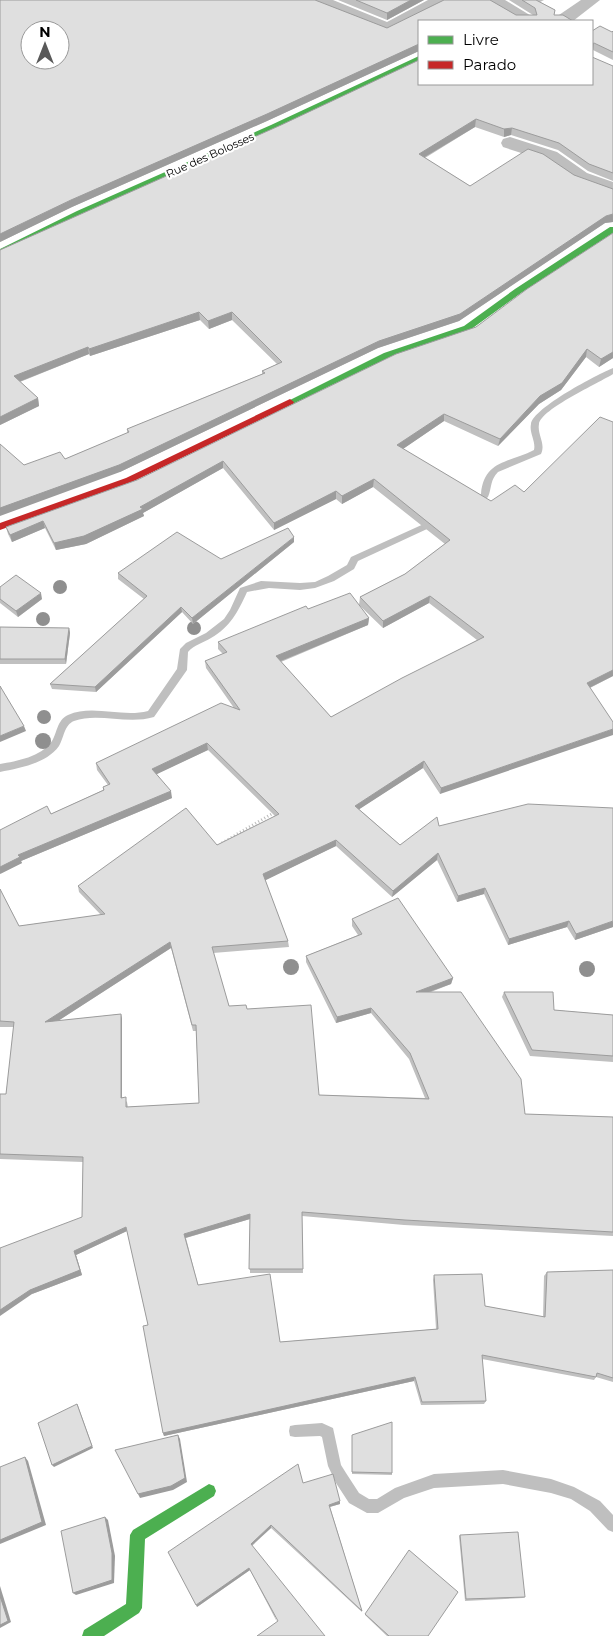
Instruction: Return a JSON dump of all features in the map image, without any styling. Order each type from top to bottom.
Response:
[{"type":"street","points":[[318,0],[366,18],[387,29],[440,0]]},
{"type":"street","points":[[493,0],[519,20]]},
{"type":"street","points":[[563,20],[592,0]]},
{"type":"street","name":"Rue des Bolosses","points":[[0,252],[80,213],[274,127],[418,58]]},
{"type":"street","points":[[510,143],[550,156],[580,177],[613,189]]},
{"type":"street","points":[[0,527],[129,480],[387,355],[467,328],[518,291],[613,229]]},
{"type":"street","points":[[90,1636],[134,1608],[138,1535],[209,1491]]},
{"type":"path","points":[[218,846],[278,811]]},
{"type":"building","points":[[0,0],[315,0],[387,28],[444,0],[490,0],[516,15],[537,15],[535,8],[522,0],[536,0],[555,10],[554,15],[563,15],[571,20],[418,20],[418,44],[267,114],[71,200],[0,234]]},
{"type":"building","points":[[356,0],[411,0],[387,13]]},
{"type":"building","points":[[600,26],[613,31],[613,52],[593,44],[593,30]]},
{"type":"building","points":[[593,57],[613,66],[613,173],[589,164],[559,143],[512,128],[504,129],[476,119],[419,154],[470,186],[528,149],[543,154],[574,175],[613,189],[613,214],[606,216],[460,314],[379,341],[119,465],[0,508],[0,444],[24,465],[60,452],[65,459],[129,432],[127,429],[265,373],[262,371],[282,362],[232,312],[208,321],[199,312],[89,349],[88,347],[14,376],[38,398],[0,417],[0,250],[281,125],[418,60],[418,85],[593,85]]},
{"type":"building","points":[[613,233],[613,352],[601,359],[587,349],[562,383],[540,396],[500,439],[444,414],[397,445],[491,501],[515,485],[524,492],[600,417],[613,422],[613,670],[587,683],[613,722],[613,729],[441,788],[424,761],[355,806],[400,845],[437,817],[439,826],[528,804],[613,808],[613,921],[576,934],[569,921],[509,939],[485,888],[458,896],[438,853],[393,891],[336,840],[263,874],[288,941],[212,947],[229,1006],[246,1005],[247,1009],[311,1005],[319,1095],[429,1099],[410,1053],[371,1008],[337,1017],[306,956],[362,934],[352,919],[398,898],[453,978],[416,992],[461,992],[521,1079],[525,1114],[613,1117],[613,1232],[302,1212],[303,1269],[249,1269],[250,1214],[184,1234],[198,1285],[270,1274],[280,1342],[438,1329],[434,1275],[482,1274],[485,1306],[545,1317],[547,1272],[613,1270],[613,1378],[597,1373],[596,1377],[482,1355],[486,1401],[422,1402],[415,1377],[163,1433],[143,1326],[148,1325],[126,1227],[74,1251],[80,1270],[30,1290],[0,1310],[0,1248],[82,1217],[83,1157],[0,1154],[0,1094],[6,1094],[14,1022],[0,1021],[0,889],[19,926],[105,914],[78,886],[186,808],[217,845],[279,814],[207,743],[152,769],[171,791],[18,855],[20,857],[0,867],[0,830],[47,806],[51,814],[104,790],[103,787],[110,784],[96,763],[221,703],[240,710],[205,661],[227,652],[218,642],[306,606],[308,609],[350,593],[369,618],[276,656],[331,717],[402,678],[484,637],[430,596],[383,621],[360,597],[405,574],[450,540],[374,479],[342,496],[336,491],[274,523],[223,461],[140,507],[143,509],[84,536],[54,543],[43,521],[10,535],[6,527],[137,480],[396,354],[476,327],[527,289]],"holes":[[[170,942],[192,1025],[196,1025],[199,1103],[126,1107],[126,1097],[121,1098],[121,1014],[45,1022]]]},
{"type":"building","points":[[288,528],[294,537],[192,618],[181,607],[95,687],[50,684],[147,596],[118,573],[177,532],[221,559]]},
{"type":"building","points":[[16,575],[41,593],[16,611],[0,599],[0,587]]},
{"type":"building","points":[[0,627],[69,628],[65,659],[0,659]]},
{"type":"building","points":[[0,686],[24,726],[0,736]]},
{"type":"building","points":[[504,992],[553,992],[554,1010],[613,1015],[613,1056],[532,1050]]},
{"type":"building","points":[[77,1404],[92,1446],[52,1465],[38,1423]]},
{"type":"building","points":[[392,1422],[392,1473],[352,1472],[352,1435]]},
{"type":"building","points":[[178,1435],[185,1478],[171,1486],[138,1494],[115,1450]]},
{"type":"building","points":[[25,1457],[42,1522],[0,1540],[0,1467]]},
{"type":"building","points":[[298,1464],[303,1483],[333,1474],[340,1501],[329,1505],[362,1611],[271,1525],[251,1544],[325,1636],[257,1636],[278,1621],[249,1568],[196,1605],[168,1552]]},
{"type":"building","points":[[105,1517],[112,1553],[112,1580],[73,1593],[61,1531]]},
{"type":"building","points":[[518,1532],[525,1597],[466,1599],[460,1535]]},
{"type":"building","points":[[409,1550],[458,1592],[428,1636],[389,1636],[365,1614]]},
{"type":"building","points":[[0,1596],[8,1621],[0,1625]]},
{"type":"waterway","points":[[475,503],[485,495],[486,483],[495,470],[538,452],[539,443],[535,422],[539,416],[557,402],[613,371]]},
{"type":"waterway","points":[[0,768],[22,763],[44,754],[55,744],[65,722],[71,718],[91,715],[132,717],[151,714],[182,670],[183,651],[189,645],[209,635],[227,621],[234,611],[243,590],[269,584],[300,587],[320,583],[351,567],[354,559],[437,521]]},
{"type":"waterway","points":[[295,1431],[322,1429],[328,1433],[335,1466],[341,1478],[354,1498],[367,1506],[378,1506],[400,1493],[434,1481],[503,1477],[551,1486],[574,1494],[595,1506],[613,1525]]},
{"type":"traffic: fast","points":[[0,252],[80,213],[274,127],[418,58]]},
{"type":"traffic: fast","points":[[290,402],[387,355],[467,328],[518,291],[613,229]]},
{"type":"traffic: fast","points":[[90,1636],[134,1608],[138,1535],[209,1491]]},
{"type":"traffic: jam","points":[[0,527],[129,480],[290,402]]}]
